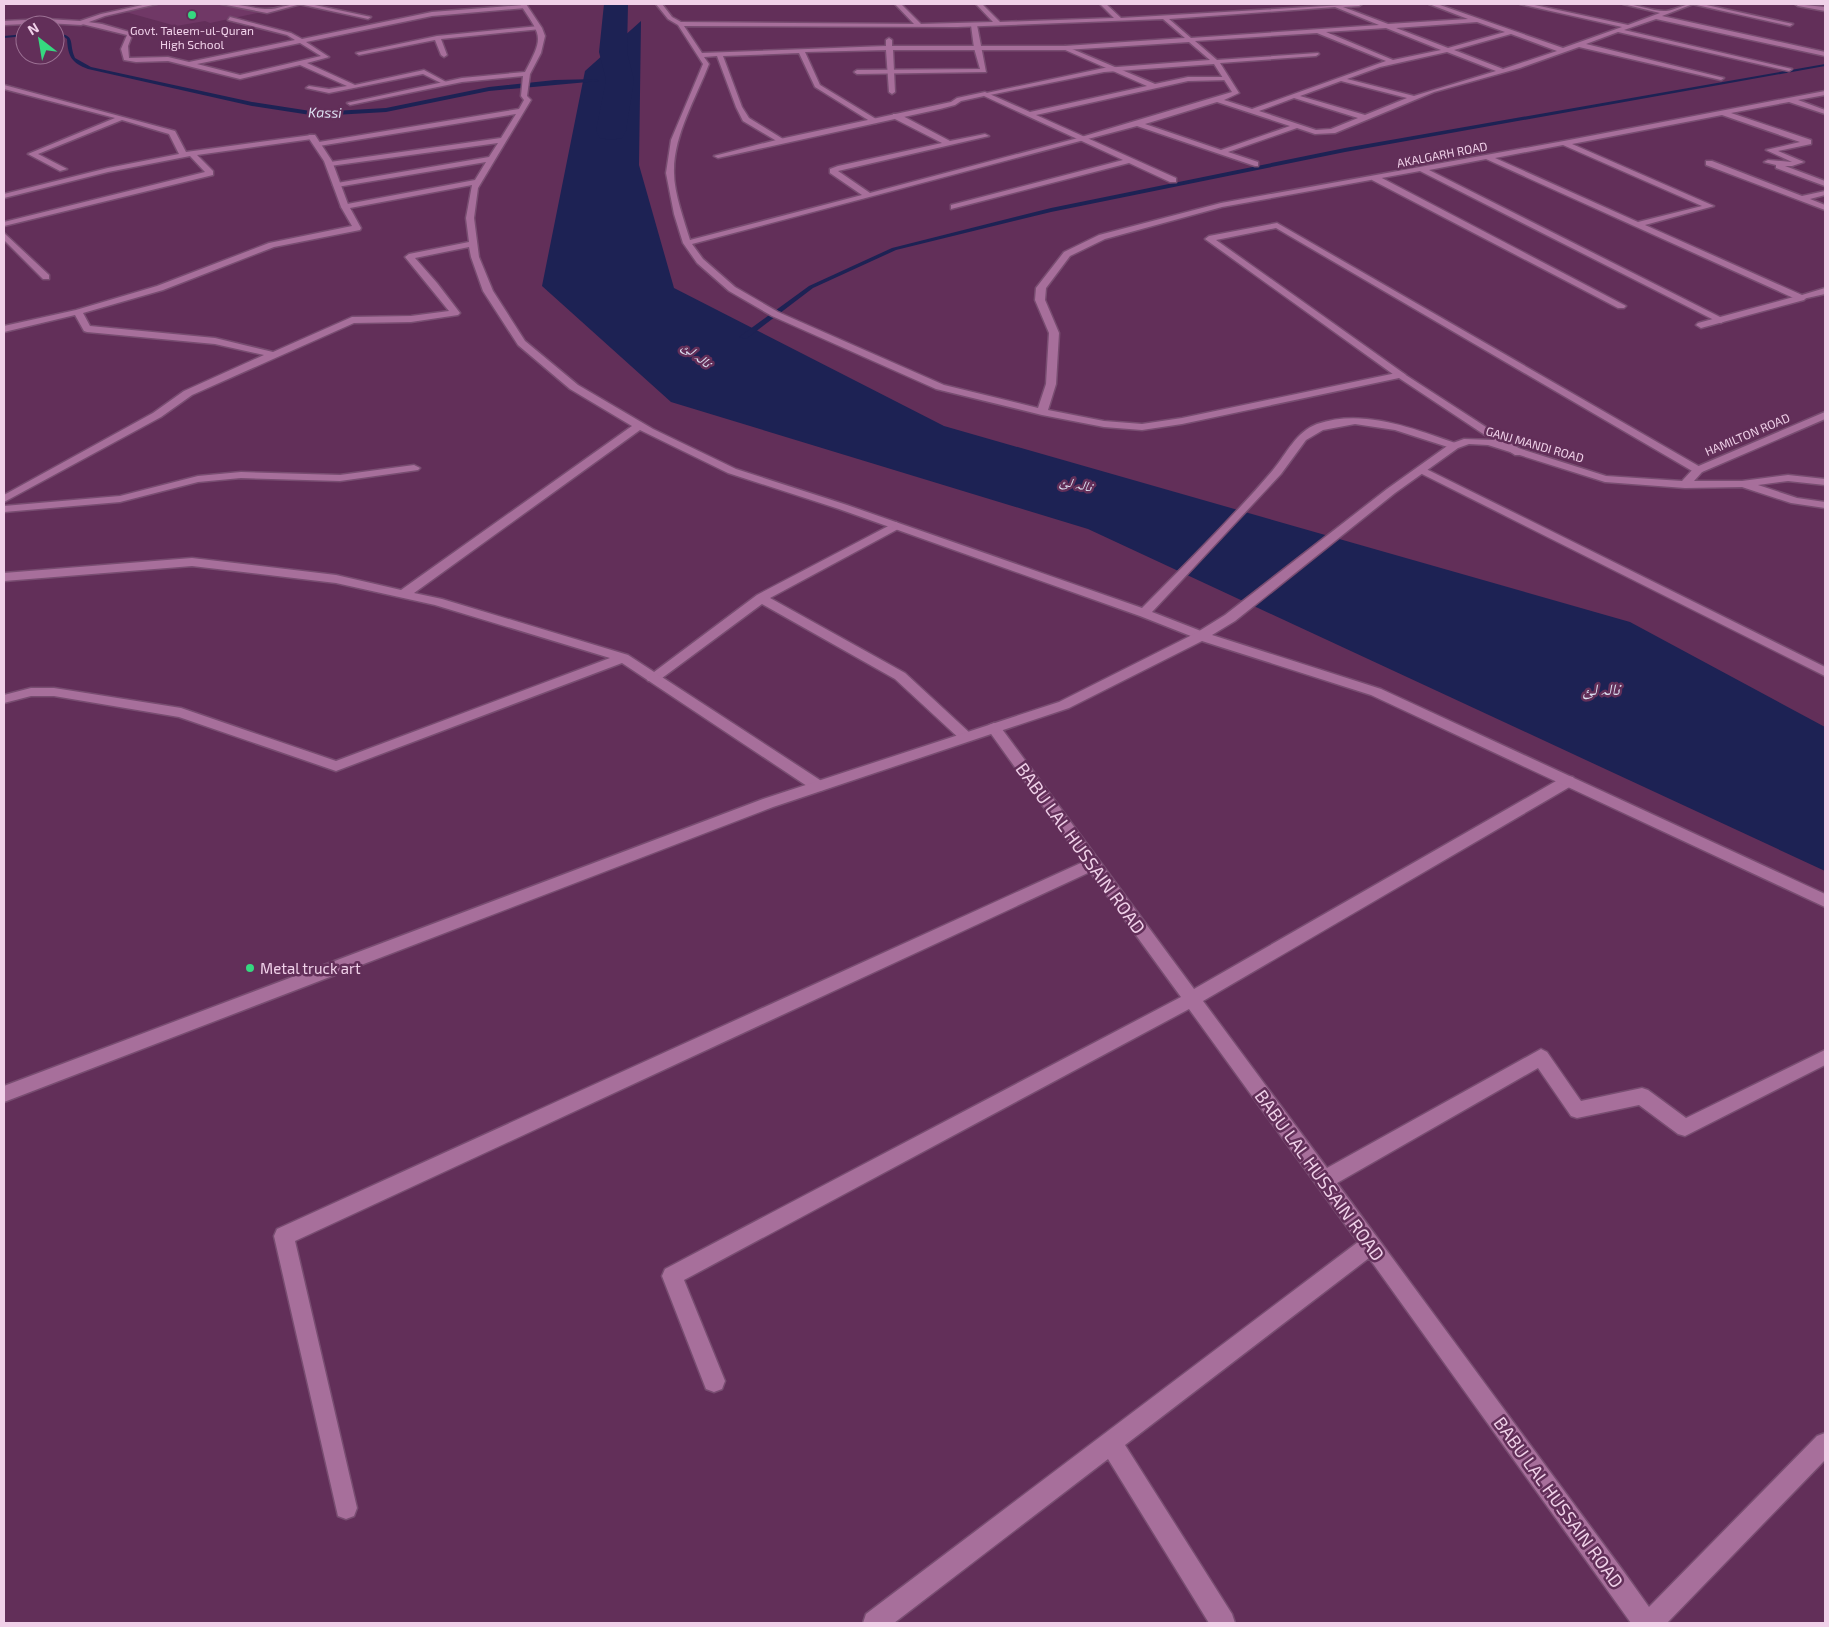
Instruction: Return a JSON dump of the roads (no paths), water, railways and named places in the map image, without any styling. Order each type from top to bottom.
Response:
[{"type":"street","points":[[81,23],[103,15],[154,4]]},
{"type":"street","points":[[224,4],[267,11],[300,4],[368,16],[389,22]]},
{"type":"street","points":[[658,4],[670,18],[680,24],[706,64],[675,140],[670,174],[678,214],[687,243],[700,261],[732,289],[774,314],[940,387],[1042,412],[1104,424],[1142,426],[1182,421],[1401,375]]},
{"type":"street","points":[[898,4],[919,25]]},
{"type":"street","points":[[979,4],[998,24]]},
{"type":"street","points":[[1103,4],[1120,20]]},
{"type":"street","points":[[680,24],[974,25],[1165,18],[1359,4]]},
{"type":"street","points":[[1432,4],[1564,50]]},
{"type":"street","points":[[1523,4],[1630,27]]},
{"type":"street","points":[[1626,4],[1667,13]]},
{"type":"street","points":[[1217,100],[1315,132],[1332,131],[1432,91],[1580,45],[1690,4]]},
{"type":"street","points":[[1696,4],[1790,24]]},
{"type":"street","points":[[1798,4],[1825,8]]},
{"type":"street","points":[[186,65],[389,22],[454,11],[523,5],[540,28],[542,36],[538,53],[527,78],[524,96],[528,100],[474,188],[470,218],[475,257],[488,291],[521,344],[574,387],[640,426],[732,471],[1144,613],[1201,636],[1376,692],[1825,901]]},
{"type":"street","points":[[1334,5],[1501,70]]},
{"type":"street","points":[[1657,17],[1825,54]]},
{"type":"street","points":[[4,23],[47,21],[102,26],[131,34],[125,42],[124,54],[126,59],[133,61],[160,58],[240,77],[326,57],[281,32],[230,18]]},
{"type":"street","points":[[687,243],[1085,138],[1236,93],[1216,62],[1188,40],[1165,18]]},
{"type":"street","points":[[701,55],[889,48],[1064,48],[1480,20]]},
{"type":"street","points":[[857,72],[984,71],[977,48],[974,25]]},
{"type":"street","points":[[890,26],[889,48],[892,92]]},
{"type":"street","points":[[360,53],[437,38],[540,28]]},
{"type":"street","points":[[1314,30],[1393,62]]},
{"type":"street","points":[[1620,31],[1789,69]]},
{"type":"street","points":[[1253,111],[1393,62],[1448,50],[1513,32]]},
{"type":"street","points":[[437,38],[444,55]]},
{"type":"street","points":[[1580,45],[1721,78]]},
{"type":"street","points":[[1064,48],[1153,86]]},
{"type":"street","points":[[801,50],[817,86],[873,121]]},
{"type":"street","points":[[719,54],[738,106],[746,119],[780,141]]},
{"type":"street","points":[[718,156],[953,104],[959,99],[1112,69],[1316,54]]},
{"type":"street","points":[[298,62],[354,87]]},
{"type":"street","points":[[309,88],[329,91],[424,72],[445,83]]},
{"type":"street","points":[[350,103],[445,83],[527,78]]},
{"type":"street","points":[[1029,114],[1188,79],[1226,78]]},
{"type":"street","points":[[1341,79],[1414,98]]},
{"type":"street","points":[[4,87],[172,133],[188,154],[210,174],[4,224]]},
{"type":"street","name":"AKALGARH ROAD","points":[[1042,412],[1051,384],[1054,333],[1040,300],[1040,288],[1067,254],[1102,237],[1221,206],[1825,93]]},
{"type":"street","points":[[985,94],[1085,138],[1173,180]]},
{"type":"street","points":[[1293,96],[1366,118]]},
{"type":"street","points":[[1789,100],[1825,112]]},
{"type":"street","points":[[319,144],[521,111]]},
{"type":"street","points":[[1723,113],[1808,142],[1770,150],[1800,162],[1792,164],[1768,162],[1825,184]]},
{"type":"street","points":[[896,116],[949,144]]},
{"type":"street","points":[[64,168],[32,154],[122,118]]},
{"type":"street","points":[[1136,123],[1255,164]]},
{"type":"street","points":[[1221,152],[1297,126]]},
{"type":"street","points":[[868,196],[834,171],[838,168],[986,136]]},
{"type":"street","points":[[4,196],[108,170],[188,154],[312,137],[319,144],[330,164],[345,207],[357,228],[272,245],[160,288],[78,312],[4,329]]},
{"type":"street","points":[[330,164],[503,140]]},
{"type":"street","points":[[1564,143],[1710,206],[1639,224]]},
{"type":"street","points":[[1487,157],[1801,298]]},
{"type":"street","points":[[337,185],[492,159]]},
{"type":"street","points":[[954,207],[1131,160]]},
{"type":"street","points":[[1709,163],[1825,208]]},
{"type":"street","points":[[1422,169],[1721,320]]},
{"type":"street","points":[[1374,178],[1621,306]]},
{"type":"street","points":[[345,207],[477,182]]},
{"type":"street","points":[[1802,199],[1825,193]]},
{"type":"street","points":[[1519,453],[1401,375],[1209,239],[1277,225],[1698,470]]},
{"type":"street","points":[[4,236],[46,277]]},
{"type":"street","points":[[4,498],[157,415],[188,393],[352,320],[411,319],[455,314],[434,284],[409,258],[474,243]]},
{"type":"street","points":[[1700,325],[1825,291]]},
{"type":"street","points":[[78,312],[87,328],[215,341],[275,355]]},
{"type":"street","name":"HAMILTON ROAD","points":[[1685,485],[1698,470],[1825,415]]},
{"type":"street","points":[[1144,613],[1277,472],[1302,438],[1320,427],[1355,421],[1397,427],[1454,446]]},
{"type":"street","points":[[404,594],[640,426]]},
{"type":"street","name":"GANJ MANDI ROAD","points":[[4,1094],[758,806],[1064,705],[1201,636],[1230,618],[1391,491],[1454,446],[1468,441],[1489,442],[1605,479],[1685,485],[1742,484]]},
{"type":"street","points":[[4,509],[120,499],[198,479],[241,475],[340,478],[414,468]]},
{"type":"street","points":[[1422,470],[1823,668]]},
{"type":"street","points":[[1742,484],[1788,478],[1825,482]]},
{"type":"street","points":[[1742,484],[1794,501],[1825,505]]},
{"type":"street","points":[[653,678],[761,598],[896,526]]},
{"type":"street","points":[[4,577],[192,562],[336,579],[438,602],[623,658],[818,786]]},
{"type":"street","points":[[761,598],[900,676],[966,737]]},
{"type":"street","points":[[4,699],[31,692],[54,692],[181,713],[336,766],[623,658]]},
{"type":"street","name":"BABU LAL HUSSAIN ROAD","points":[[994,728],[1616,1580],[1645,1623]]},
{"type":"street","points":[[714,1381],[672,1276],[1192,999],[1568,781]]},
{"type":"street","points":[[346,1508],[284,1236],[1093,864]]},
{"type":"street","points":[[1324,1180],[1541,1057],[1577,1110],[1642,1096],[1685,1128],[1825,1057]]},
{"type":"street","points":[[875,1623],[1371,1244]]},
{"type":"street","points":[[1111,1443],[1223,1623]]},
{"type":"street","points":[[1650,1623],[1825,1444]]},
{"type":"water","name":"نالہ لئ","points":[[641,21],[639,165],[674,288],[944,426],[1630,622],[1825,727],[1825,871],[1088,529],[671,402],[542,286],[585,71]]},
{"type":"waterway","name":"نالہ لئ","points":[[611,131],[620,80],[613,52],[616,4]]},
{"type":"waterway","name":"Kassi","points":[[4,37],[15,36]]},
{"type":"waterway","name":"Kassi","points":[[65,36],[69,39],[71,55],[75,61],[90,68],[252,104],[317,114],[386,110],[489,89],[555,82],[596,81]]},
{"type":"waterway","points":[[743,337],[811,287],[894,249],[1051,210],[1345,150],[1825,65]]},
{"type":"place","name":"Govt. Taleem-ul-Quran High School","points":[[192,15]]},
{"type":"place","name":"Metal truck art","points":[[250,968]]}]
